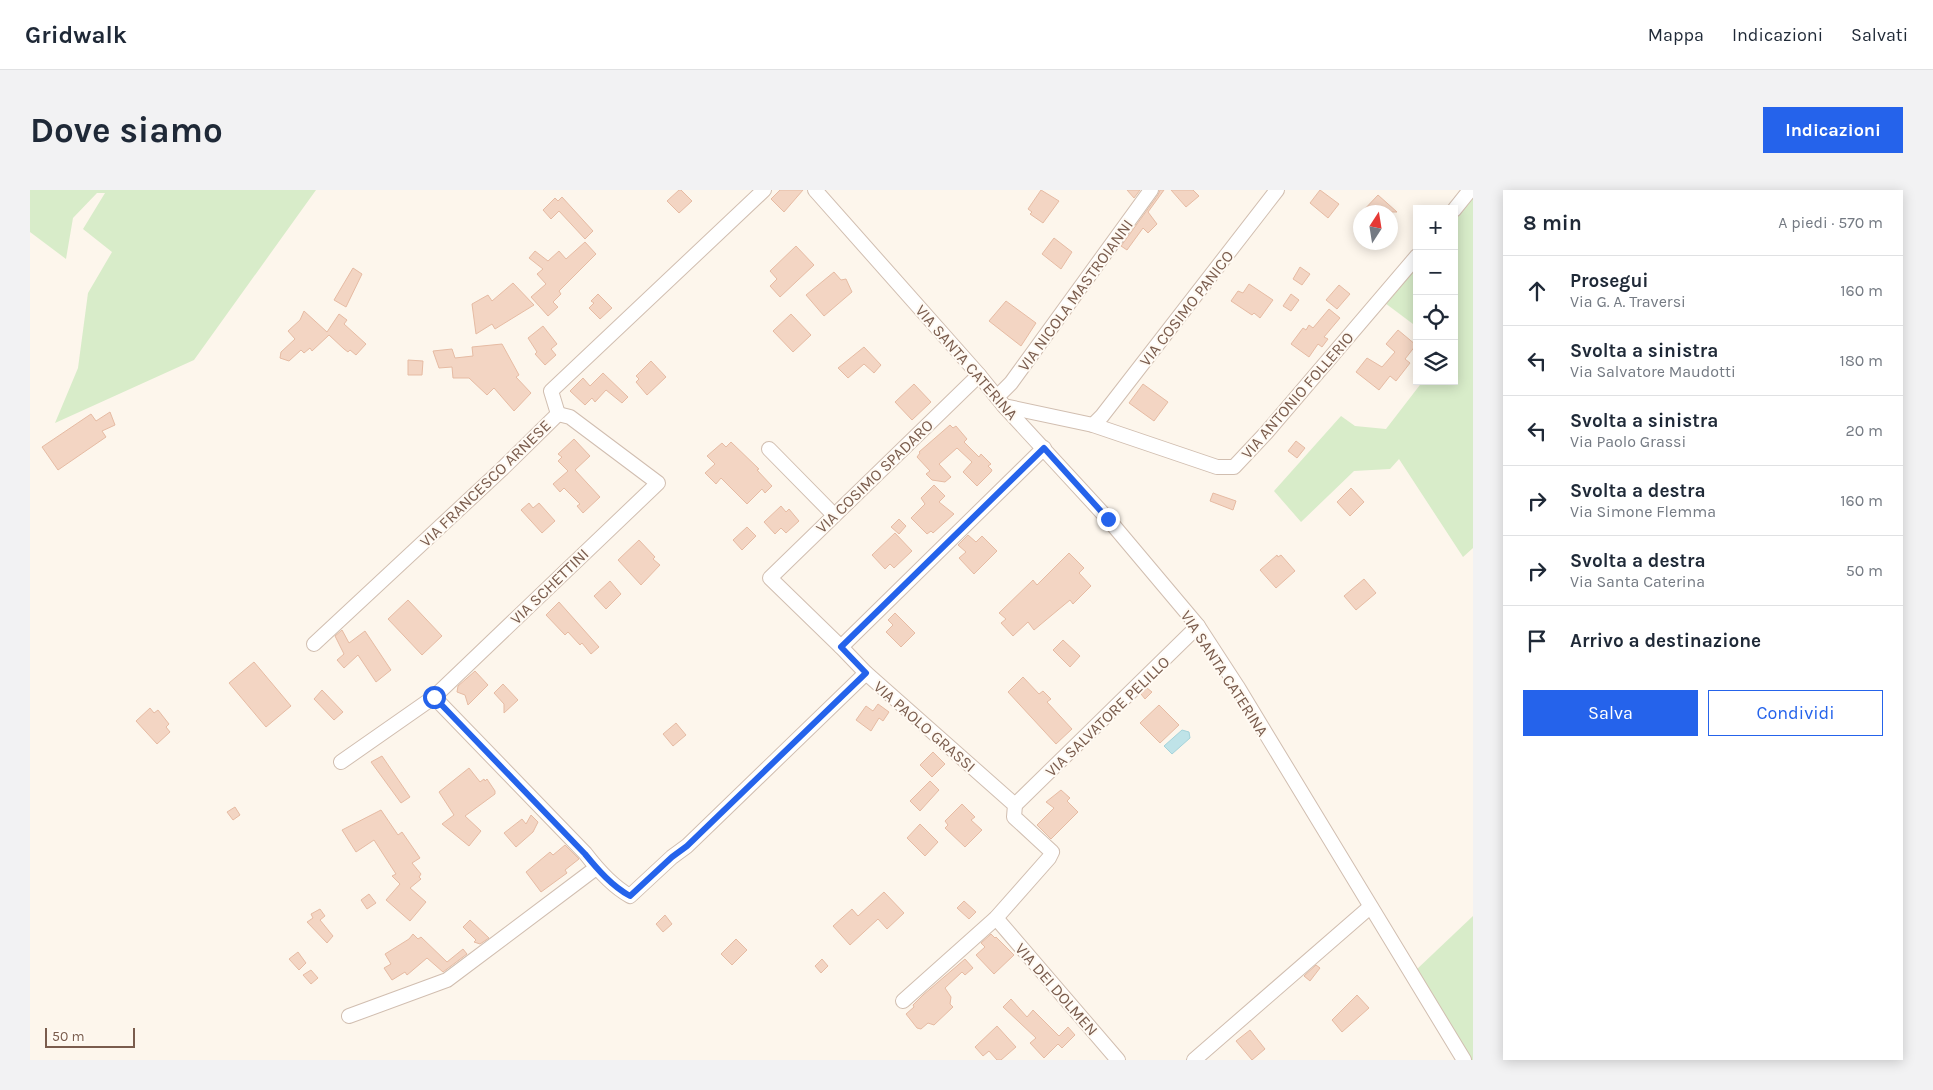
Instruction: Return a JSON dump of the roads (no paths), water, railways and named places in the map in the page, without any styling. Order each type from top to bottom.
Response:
[{"type":"street","name":"VIA FRANCESCO ARNESE","points":[[314,644],[501,470],[558,414],[552,390],[764,190]]},
{"type":"street","name":"VIA SANTA CATERINA","points":[[815,190],[1001,402],[1108,519],[1198,626],[1237,686],[1464,1060]]},
{"type":"street","name":"VIA NICOLA MASTROIANNI","points":[[1001,402],[1011,383],[1152,190]]},
{"type":"street","name":"VIA COSIMO PANICO","points":[[1093,425],[1115,400],[1277,190]]},
{"type":"street","points":[[1458,205],[1470,190]]},
{"type":"street","name":"VIA ANTONIO FOLLERIO","points":[[1001,402],[1093,425],[1217,467],[1234,467],[1278,419],[1413,261]]},
{"type":"street","name":"VIA COSIMO SPADARO","points":[[770,578],[979,375]]},
{"type":"street","name":"VIA SCHETTINI","points":[[341,762],[434,697],[658,482],[570,417],[558,414]]},
{"type":"street","points":[[841,647],[1044,448]]},
{"type":"street","points":[[769,449],[834,515]]},
{"type":"street","name":"VIA PAOLO GRASSI","points":[[770,578],[866,673],[1015,805],[1014,817],[1052,852],[1049,858],[996,918]]},
{"type":"street","name":"VIA SALVATORE PELILLO","points":[[1015,805],[1198,626]]},
{"type":"street","points":[[434,697],[585,854],[596,868],[618,890],[630,896],[672,857],[687,846],[866,673]]},
{"type":"street","points":[[349,1016],[447,980],[596,868]]},
{"type":"street","points":[[1194,1060],[1370,907]]},
{"type":"street","points":[[903,1001],[996,918]]},
{"type":"street","name":"VIA DEI DOLMEN","points":[[996,918],[1118,1060]]},
{"type":"water","points":[[1182,730],[1189,732],[1190,738],[1172,754],[1164,746]]}]
